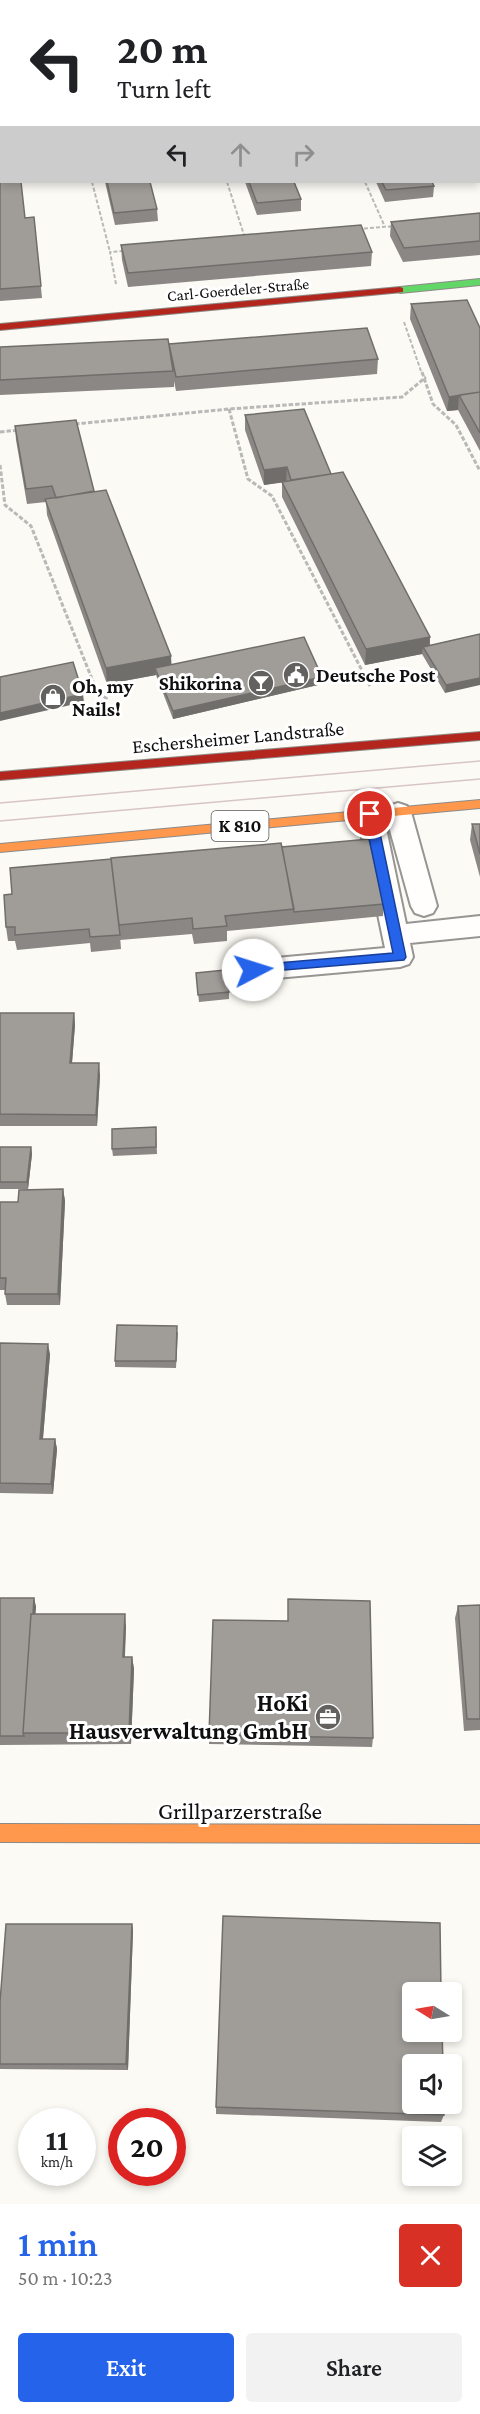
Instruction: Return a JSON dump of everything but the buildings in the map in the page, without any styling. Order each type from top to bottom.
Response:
[{"type":"main road","name":"Carl-Goerdeler-Straße","points":[[0,327],[480,282]]},
{"type":"main road","name":"Eschersheimer Landstraße","points":[[0,776],[480,736]]},
{"type":"main road","name":"K 810","points":[[0,848],[480,804]]},
{"type":"main road","name":"Grillparzerstraße","points":[[0,1833],[480,1834]]},
{"type":"lane","points":[[398,812],[424,906]]},
{"type":"lane","points":[[253,970],[400,957],[370,814]]},
{"type":"lane","points":[[395,935],[480,926]]},
{"type":"path","points":[[92,183],[123,316]]},
{"type":"path","points":[[227,183],[246,240],[235,241]]},
{"type":"path","points":[[365,183],[385,227]]},
{"type":"path","points":[[351,230],[397,226]]},
{"type":"path","points":[[110,252],[132,250]]},
{"type":"path","points":[[400,311],[426,377],[433,404],[456,425],[480,471]]},
{"type":"path","points":[[69,425],[229,409],[402,397],[426,377]]},
{"type":"path","points":[[229,409],[248,479],[272,496],[370,686]]},
{"type":"path","points":[[0,432],[23,429]]},
{"type":"path","points":[[0,465],[5,505],[31,526],[96,689],[108,700]]},
{"type":"tram line","points":[[0,803],[480,761]]},
{"type":"tram line","points":[[0,821],[480,779]]},
{"type":"traffic: fast","points":[[400,290],[480,282]]},
{"type":"traffic: slow","points":[[0,848],[480,804]]},
{"type":"traffic: slow","points":[[0,1833],[480,1834]]},
{"type":"traffic: jam","points":[[0,327],[400,290]]},
{"type":"traffic: jam","points":[[0,776],[480,736]]},
{"type":"place","name":"Deutsche Post","points":[[296,675]]},
{"type":"place","name":"Shikorina","points":[[261,683]]},
{"type":"place","name":"Oh, my Nails!","points":[[53,697]]},
{"type":"place","name":"HoKi Hausverwaltung GmbH","points":[[328,1717]]},
{"type":"route","points":[[253,970],[400,957],[370,814]]}]
